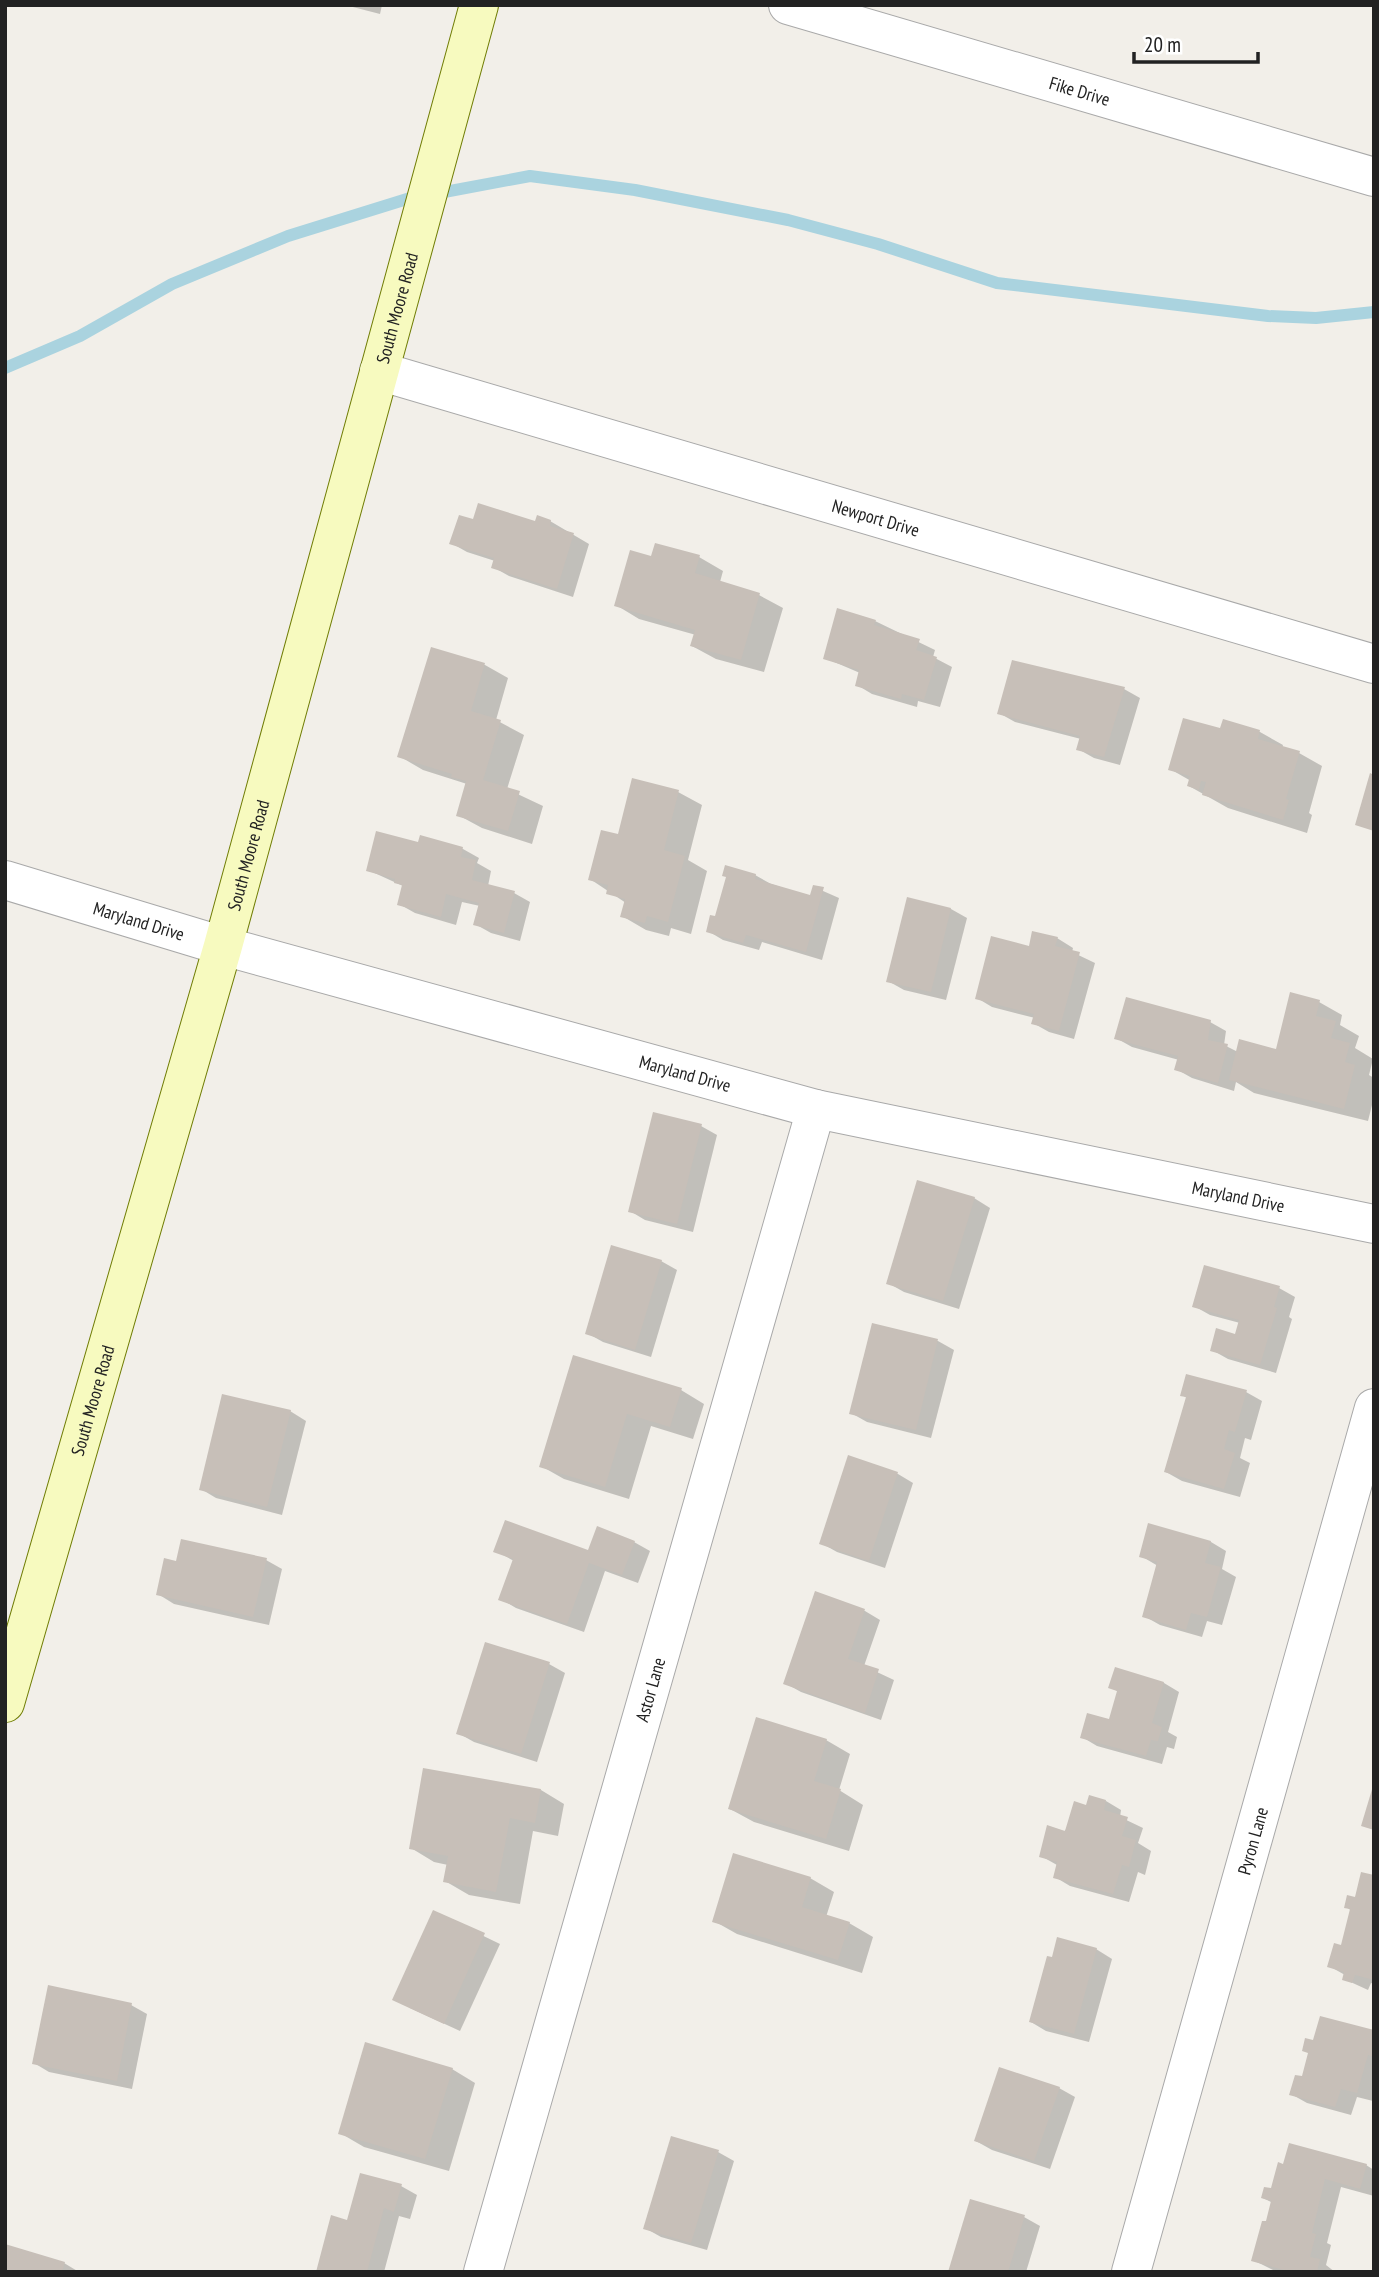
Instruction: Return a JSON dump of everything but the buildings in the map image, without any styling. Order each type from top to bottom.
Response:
[{"type":"main road","name":"South Moore Road","points":[[5,1703],[223,946],[479,5]]},
{"type":"street","name":"Fike Drive","points":[[788,5],[1374,177]]},
{"type":"street","name":"Newport Drive","points":[[379,371],[1374,664]]},
{"type":"street","name":"Maryland Drive","points":[[5,880],[223,946],[816,1109],[1374,1224]]},
{"type":"street","name":"Astor Lane","points":[[483,2272],[816,1109]]},
{"type":"street","name":"Pyron Lane","points":[[1131,2272],[1374,1408]]},
{"type":"waterway","points":[[5,368],[80,336],[172,284],[288,236],[407,199],[530,176],[635,190],[788,220],[878,244],[997,283],[1268,316],[1316,318],[1374,312]]}]
